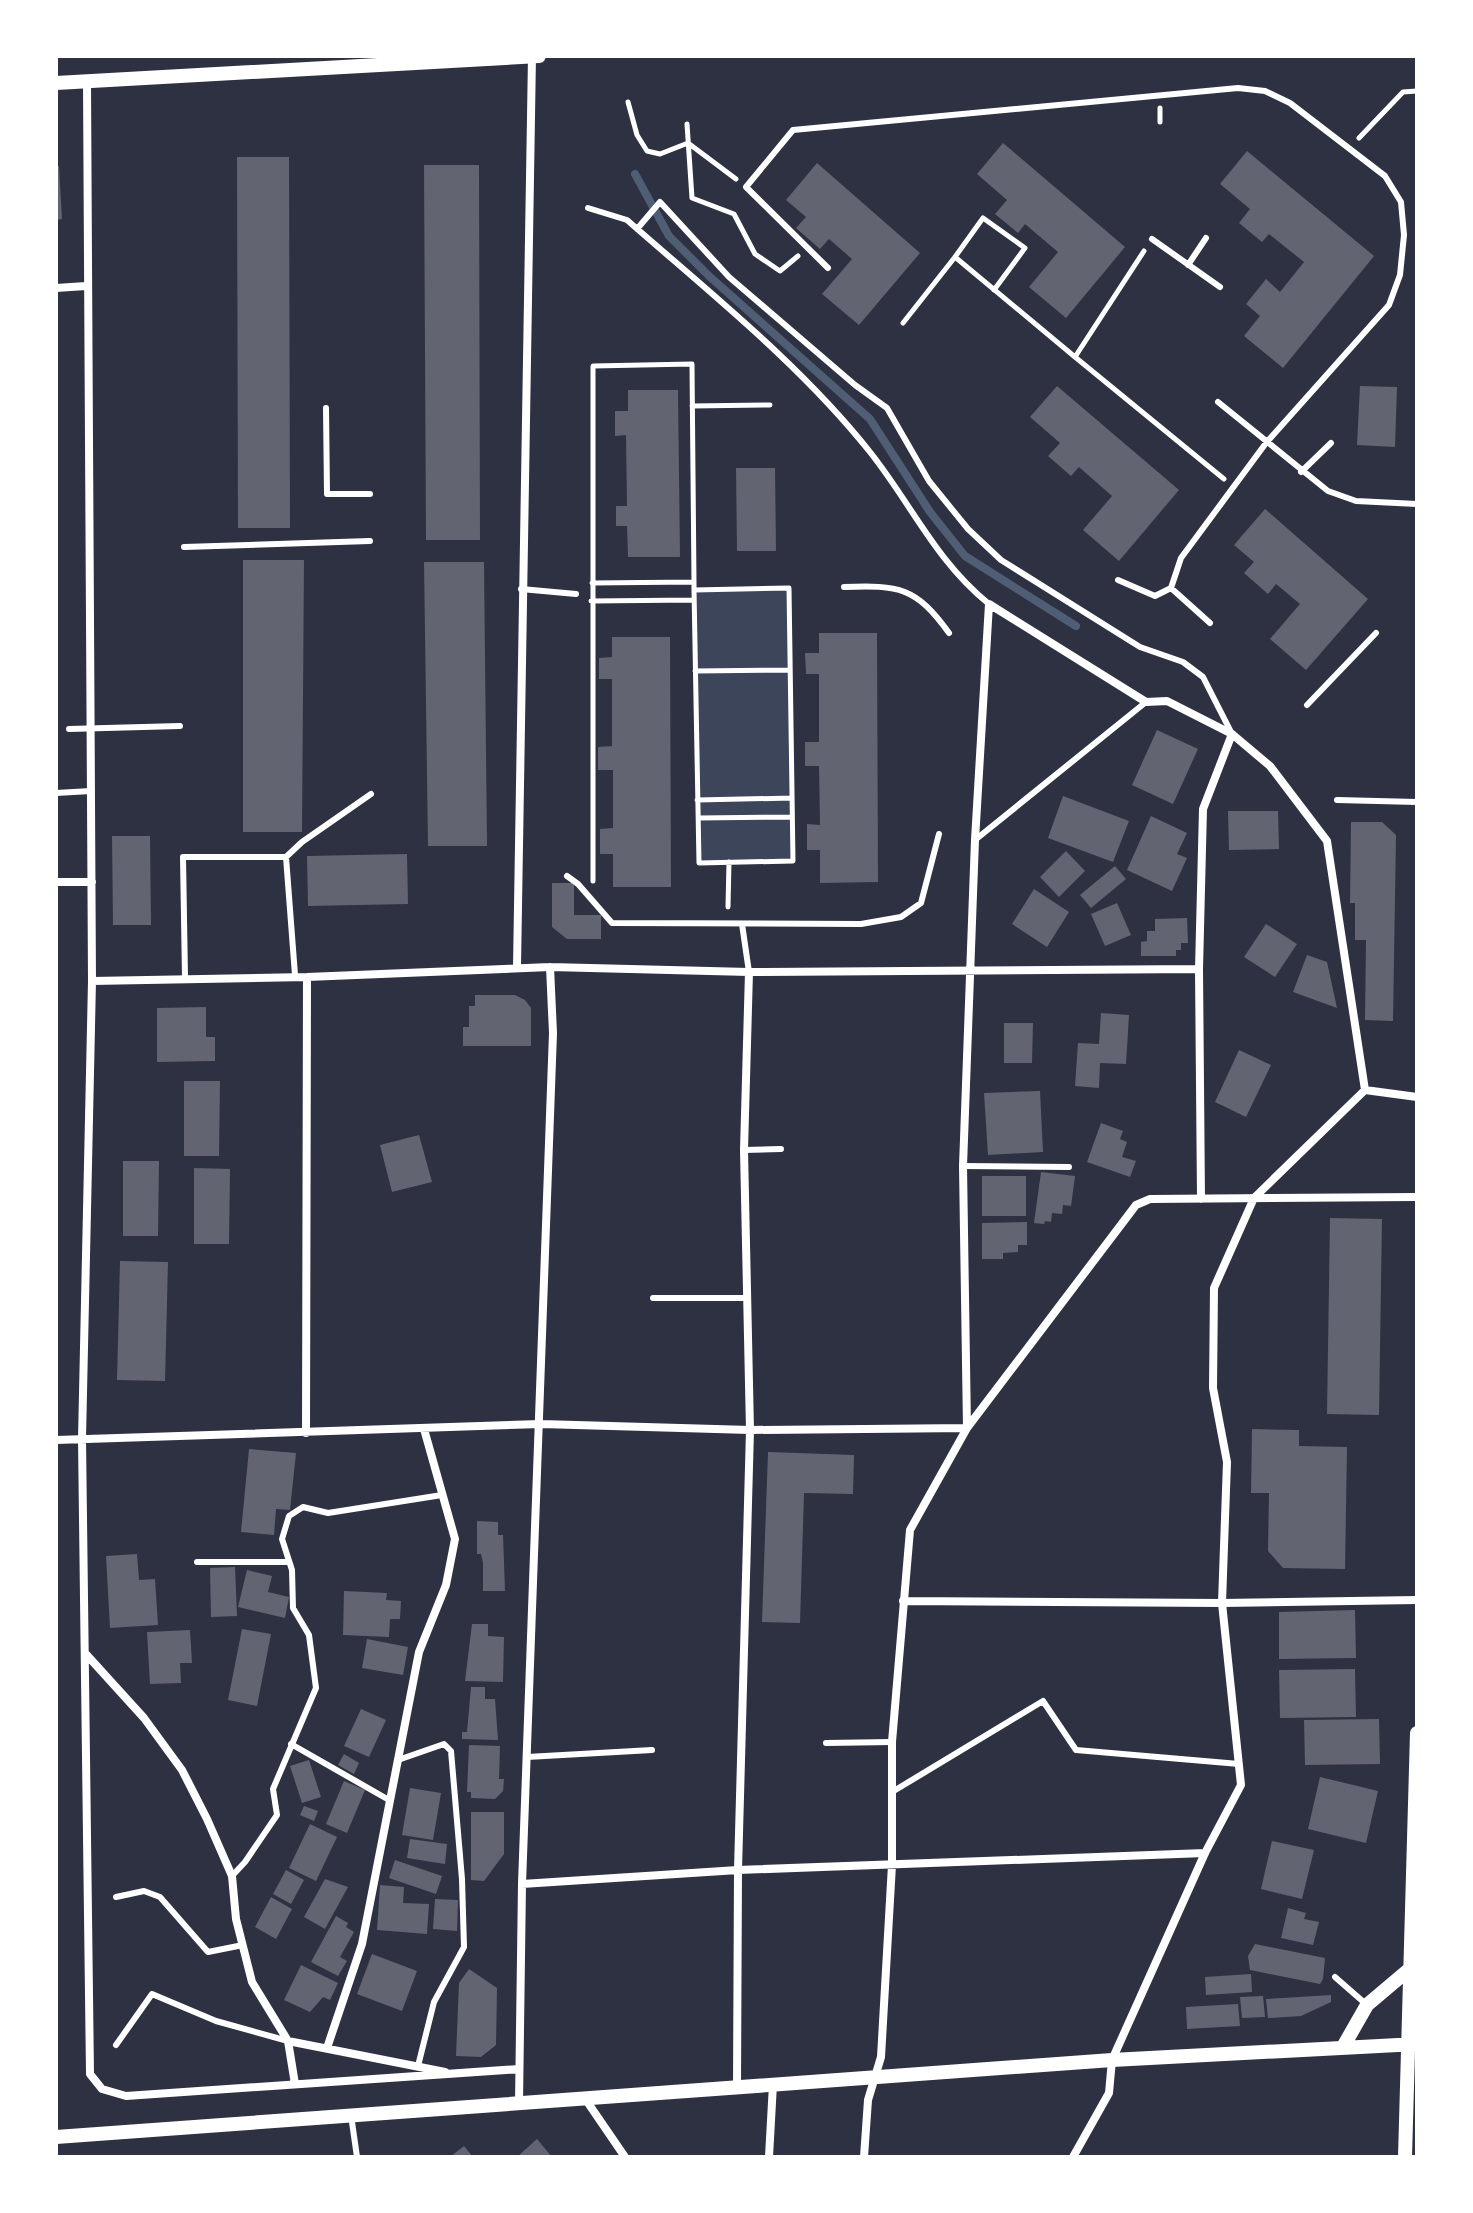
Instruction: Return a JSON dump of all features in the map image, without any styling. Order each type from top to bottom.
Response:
[{"type":"street","points":[[517,967],[532,56]]},
{"type":"street","points":[[56,83],[539,56]]},
{"type":"street","points":[[87,81],[92,981],[82,1439],[90,2074],[102,2089],[126,2096],[519,2069]]},
{"type":"street","points":[[56,288],[86,286]]},
{"type":"street","points":[[967,1428],[963,1166],[975,840],[989,604],[1146,702],[1167,701],[1232,734],[1270,766],[1327,841],[1365,1090]]},
{"type":"street","points":[[1201,1199],[1199,969],[1203,809],[1232,734]]},
{"type":"street","points":[[56,882],[92,882]]},
{"type":"street","points":[[92,981],[307,977],[517,967],[749,972],[1199,969]]},
{"type":"street","points":[[519,2103],[522,1884],[553,1033],[550,967]]},
{"type":"street","points":[[737,2087],[738,1870],[750,1430],[744,1150],[749,972]]},
{"type":"street","points":[[306,1433],[307,977]]},
{"type":"street","points":[[1365,1090],[1417,1097]]},
{"type":"street","points":[[1073,2157],[1109,2093],[1112,2060],[1205,1853],[1241,1785],[1222,1603],[1227,1462],[1213,1388],[1214,1288],[1254,1198],[1365,1090]]},
{"type":"street","points":[[864,2157],[868,2100],[881,2057],[892,1865],[892,1742],[910,1530],[967,1428],[1136,1205],[1150,1199],[1417,1197]]},
{"type":"street","points":[[56,1440],[541,1424],[750,1430],[967,1428]]},
{"type":"street","points":[[327,2048],[362,1944],[419,1652],[446,1585],[455,1539],[424,1429]]},
{"type":"street","points":[[903,1601],[1222,1603],[1417,1600]]},
{"type":"street","points":[[85,1653],[144,1718],[182,1770],[232,1876],[252,1982],[288,2041],[295,2084]]},
{"type":"street","points":[[1405,2157],[1414,2044],[1417,1733]]},
{"type":"street","points":[[522,1884],[738,1870],[1205,1853]]},
{"type":"street","points":[[1343,2047],[1367,2005],[1415,1970]]},
{"type":"street","points":[[288,2041],[457,2074]]},
{"type":"street","points":[[56,2137],[586,2100],[874,2076],[1414,2044]]},
{"type":"street","points":[[769,2157],[773,2084]]},
{"type":"street","points":[[586,2100],[625,2157]]},
{"type":"lane","points":[[828,268],[746,187],[793,130],[1238,88],[1265,91],[1290,103],[1385,176],[1401,202],[1404,235],[1400,275],[1389,305],[1266,443],[1181,558],[1171,588],[1155,596],[1118,580]]},
{"type":"lane","points":[[637,229],[660,202],[729,277],[855,385],[887,408],[929,481],[968,529],[1001,560],[1140,647],[1183,662],[1203,677],[1232,734]]},
{"type":"lane","points":[[588,208],[627,220],[808,383],[870,452],[958,578],[989,604]]},
{"type":"lane","points":[[1188,265],[1206,238]]},
{"type":"lane","points":[[1152,239],[1220,287]]},
{"type":"lane","points":[[1218,402],[1328,491],[1356,501],[1417,504]]},
{"type":"lane","points":[[326,408],[327,494],[370,494]]},
{"type":"lane","points":[[1301,472],[1331,443]]},
{"type":"lane","points":[[184,547],[370,541]]},
{"type":"lane","points":[[844,587],[883,585],[912,592],[929,605],[949,633]]},
{"type":"lane","points":[[1171,588],[1210,623]]},
{"type":"lane","points":[[521,589],[576,594]]},
{"type":"lane","points":[[1307,705],[1376,633]]},
{"type":"lane","points":[[975,840],[1146,702]]},
{"type":"lane","points":[[69,729],[180,726]]},
{"type":"lane","points":[[56,793],[91,791]]},
{"type":"lane","points":[[185,978],[183,857],[286,857],[302,842],[371,794]]},
{"type":"lane","points":[[1337,800],[1417,802]]},
{"type":"lane","points":[[567,876],[578,884],[612,923],[861,924],[901,917],[921,903],[939,834]]},
{"type":"lane","points":[[286,857],[295,975]]},
{"type":"lane","points":[[742,924],[749,972]]},
{"type":"lane","points":[[744,1150],[781,1149]]},
{"type":"lane","points":[[963,1166],[1069,1167]]},
{"type":"lane","points":[[653,1298],[747,1298]]},
{"type":"lane","points":[[232,1876],[277,1815],[273,1789],[316,1688],[309,1635],[293,1608],[289,1562],[282,1539],[289,1516],[303,1507],[328,1513],[442,1495]]},
{"type":"lane","points":[[197,1562],[289,1562]]},
{"type":"lane","points":[[892,1792],[1043,1701],[1076,1750],[1239,1764]]},
{"type":"lane","points":[[826,1743],[892,1742]]},
{"type":"lane","points":[[291,1744],[389,1800]]},
{"type":"lane","points":[[396,1761],[444,1744],[451,1751],[462,1879],[464,1947],[434,2002],[418,2066]]},
{"type":"lane","points":[[527,1757],[652,1750]]},
{"type":"lane","points":[[116,1897],[144,1891],[160,1897],[208,1952],[243,1945]]},
{"type":"lane","points":[[1335,1977],[1367,2005]]},
{"type":"lane","points":[[116,2045],[152,1994],[216,2021],[288,2041]]},
{"type":"lane","points":[[351,2115],[357,2157]]},
{"type":"path","points":[[1351,147],[1403,92],[1417,91]]},
{"type":"path","points":[[628,102],[637,135],[647,151],[660,154],[688,143]]},
{"type":"path","points":[[687,124],[692,198],[734,214],[755,254],[780,271],[807,247]]},
{"type":"path","points":[[688,143],[746,187]]},
{"type":"path","points":[[903,323],[983,218],[1025,248],[994,290]]},
{"type":"path","points":[[1075,357],[1152,239]]},
{"type":"path","points":[[955,257],[1234,487]]},
{"type":"path","points":[[594,886],[591,601],[593,366],[692,364],[694,600],[699,863],[793,861],[789,588],[694,590]]},
{"type":"path","points":[[692,406],[770,405]]},
{"type":"path","points":[[592,583],[694,582]]},
{"type":"path","points":[[591,601],[694,600]]},
{"type":"path","points":[[695,671],[790,670]]},
{"type":"path","points":[[697,800],[792,798]]},
{"type":"path","points":[[698,818],[792,817]]},
{"type":"path","points":[[716,908],[730,907],[729,862]]},
{"type":"shaded area","points":[[789,588],[793,861],[699,863],[694,590]]},
{"type":"building","points":[[1003,143],[1125,247],[1066,318],[1029,287],[1058,252],[1025,224],[1018,233],[995,214],[1007,200],[977,174]]},
{"type":"building","points":[[1247,151],[1374,256],[1283,368],[1244,336],[1260,316],[1246,304],[1266,279],[1280,292],[1304,262],[1269,234],[1262,242],[1239,223],[1250,209],[1220,184]]},
{"type":"building","points":[[237,157],[289,157],[290,528],[238,528]]},
{"type":"building","points":[[817,163],[920,253],[859,325],[822,294],[852,259],[829,239],[820,249],[796,228],[806,217],[786,200]]},
{"type":"building","points":[[424,165],[479,165],[480,540],[426,540]]},
{"type":"building","points":[[56,166],[59,166],[62,219],[56,220]]},
{"type":"building","points":[[1057,386],[1179,490],[1119,561],[1083,530],[1112,496],[1079,467],[1071,476],[1048,456],[1060,443],[1030,417]]},
{"type":"building","points":[[1360,386],[1397,387],[1395,447],[1357,445]]},
{"type":"building","points":[[628,390],[678,390],[680,557],[628,557],[627,526],[616,526],[616,506],[627,506],[626,435],[615,436],[615,411],[628,411]]},
{"type":"building","points":[[736,468],[775,468],[776,551],[737,551]]},
{"type":"building","points":[[1265,509],[1368,599],[1306,670],[1270,639],[1300,604],[1276,584],[1268,594],[1244,573],[1254,562],[1234,545]]},
{"type":"building","points":[[243,560],[304,560],[302,832],[243,832]]},
{"type":"building","points":[[424,562],[484,562],[487,846],[428,846]]},
{"type":"building","points":[[819,633],[877,633],[878,882],[820,883],[820,850],[807,850],[807,824],[820,825],[819,766],[805,766],[805,742],[819,742],[819,674],[806,674],[805,653],[819,653]]},
{"type":"building","points":[[612,637],[670,637],[671,887],[613,887],[613,854],[600,854],[600,829],[613,828],[613,770],[598,770],[598,747],[612,746],[612,679],[599,679],[599,658],[612,657]]},
{"type":"building","points":[[1157,730],[1198,749],[1173,804],[1132,785]]},
{"type":"building","points":[[1063,796],[1129,821],[1113,862],[1048,838]]},
{"type":"building","points":[[1228,811],[1278,811],[1279,849],[1229,850]]},
{"type":"building","points":[[1151,816],[1187,833],[1177,854],[1187,858],[1172,891],[1127,870]]},
{"type":"building","points":[[1351,822],[1382,822],[1396,835],[1393,1021],[1365,1020],[1366,940],[1355,940],[1355,903],[1350,903]]},
{"type":"building","points":[[112,836],[150,836],[151,925],[113,925]]},
{"type":"building","points":[[1066,851],[1085,871],[1059,897],[1040,877]]},
{"type":"building","points":[[407,854],[408,904],[308,906],[307,856]]},
{"type":"building","points":[[1115,866],[1126,879],[1091,908],[1080,895]]},
{"type":"building","points":[[552,883],[574,883],[574,915],[601,915],[601,939],[567,939],[552,927]]},
{"type":"building","points":[[1034,889],[1069,912],[1047,947],[1012,924]]},
{"type":"building","points":[[1117,903],[1131,935],[1105,946],[1091,914]]},
{"type":"building","points":[[1187,918],[1188,943],[1181,943],[1181,950],[1176,950],[1176,956],[1141,956],[1141,942],[1147,941],[1147,931],[1155,931],[1155,919]]},
{"type":"building","points":[[1266,924],[1297,944],[1275,977],[1244,957]]},
{"type":"building","points":[[1307,955],[1327,962],[1337,1008],[1293,992]]},
{"type":"building","points":[[475,995],[515,995],[525,1000],[531,1008],[531,1046],[463,1046],[463,1027],[469,1027],[469,1006],[475,1006]]},
{"type":"building","points":[[206,1007],[206,1037],[215,1037],[215,1061],[157,1062],[157,1008]]},
{"type":"building","points":[[1101,1013],[1129,1015],[1126,1064],[1100,1063],[1099,1088],[1075,1086],[1078,1043],[1099,1044]]},
{"type":"building","points":[[1004,1023],[1033,1023],[1032,1063],[1004,1063]]},
{"type":"building","points":[[1239,1050],[1271,1065],[1246,1117],[1215,1102]]},
{"type":"building","points":[[184,1081],[220,1081],[219,1156],[184,1156]]},
{"type":"building","points":[[1040,1091],[1043,1152],[988,1155],[984,1093]]},
{"type":"building","points":[[1101,1123],[1123,1131],[1120,1139],[1127,1142],[1122,1157],[1136,1161],[1130,1177],[1087,1162]]},
{"type":"building","points":[[419,1135],[432,1182],[392,1192],[380,1145]]},
{"type":"building","points":[[123,1161],[159,1161],[158,1236],[123,1236]]},
{"type":"building","points":[[194,1168],[230,1169],[229,1244],[194,1244]]},
{"type":"building","points":[[1041,1172],[1075,1176],[1071,1206],[1063,1205],[1062,1214],[1052,1213],[1051,1222],[1045,1221],[1044,1224],[1034,1223]]},
{"type":"building","points":[[982,1176],[1026,1176],[1026,1216],[982,1216]]},
{"type":"building","points":[[1330,1218],[1382,1219],[1379,1415],[1327,1414]]},
{"type":"building","points":[[1027,1222],[1027,1245],[1018,1245],[1018,1252],[1003,1253],[1003,1259],[982,1259],[982,1223]]},
{"type":"building","points":[[120,1261],[168,1262],[165,1381],[117,1380]]},
{"type":"building","points":[[1252,1429],[1299,1430],[1299,1446],[1347,1447],[1345,1569],[1283,1568],[1268,1551],[1269,1493],[1251,1493]]},
{"type":"building","points":[[249,1449],[296,1453],[290,1510],[276,1509],[274,1535],[241,1532]]},
{"type":"building","points":[[768,1452],[854,1455],[853,1494],[804,1493],[800,1623],[762,1622]]},
{"type":"building","points":[[477,1521],[498,1522],[498,1535],[503,1535],[505,1591],[483,1591],[483,1563],[481,1554],[477,1554]]},
{"type":"building","points":[[137,1554],[139,1580],[155,1579],[158,1625],[110,1628],[106,1556]]},
{"type":"building","points":[[235,1567],[237,1616],[211,1617],[210,1568]]},
{"type":"building","points":[[247,1570],[272,1576],[268,1592],[289,1597],[285,1618],[238,1607]]},
{"type":"building","points":[[344,1591],[387,1593],[386,1600],[401,1601],[400,1619],[390,1619],[389,1637],[343,1635]]},
{"type":"building","points":[[1355,1610],[1356,1658],[1279,1659],[1279,1612]]},
{"type":"building","points":[[472,1624],[488,1624],[488,1636],[504,1637],[503,1682],[465,1681]]},
{"type":"building","points":[[242,1629],[271,1634],[257,1706],[228,1700]]},
{"type":"building","points":[[190,1630],[192,1663],[180,1663],[181,1683],[150,1684],[147,1632]]},
{"type":"building","points":[[367,1639],[408,1647],[403,1675],[362,1668]]},
{"type":"building","points":[[1355,1669],[1356,1717],[1280,1718],[1279,1670]]},
{"type":"building","points":[[471,1687],[485,1687],[485,1699],[495,1699],[498,1740],[462,1739],[462,1732],[467,1732]]},
{"type":"building","points":[[361,1709],[386,1720],[369,1757],[344,1746]]},
{"type":"building","points":[[1379,1719],[1380,1764],[1305,1765],[1304,1720]]},
{"type":"building","points":[[469,1745],[500,1746],[499,1779],[504,1779],[503,1791],[495,1799],[471,1798],[471,1792],[467,1792]]},
{"type":"building","points":[[344,1754],[359,1763],[354,1774],[338,1765]]},
{"type":"building","points":[[309,1760],[321,1797],[302,1803],[290,1766]]},
{"type":"building","points":[[1320,1777],[1378,1791],[1366,1843],[1308,1829]]},
{"type":"building","points":[[344,1781],[365,1790],[347,1833],[326,1824]]},
{"type":"building","points":[[410,1788],[441,1793],[433,1840],[402,1835]]},
{"type":"building","points":[[304,1806],[318,1811],[314,1821],[300,1815]]},
{"type":"building","points":[[471,1812],[504,1812],[504,1854],[484,1881],[471,1880]]},
{"type":"building","points":[[310,1824],[337,1837],[316,1881],[289,1868]]},
{"type":"building","points":[[410,1839],[447,1844],[445,1864],[407,1858]]},
{"type":"building","points":[[1272,1841],[1314,1850],[1302,1899],[1261,1889]]},
{"type":"building","points":[[395,1860],[442,1876],[436,1894],[389,1878]]},
{"type":"building","points":[[286,1870],[304,1880],[291,1904],[273,1894]]},
{"type":"building","points":[[325,1879],[348,1887],[325,1929],[304,1917]]},
{"type":"building","points":[[380,1885],[404,1887],[403,1903],[429,1904],[427,1934],[377,1930]]},
{"type":"building","points":[[271,1897],[292,1909],[276,1939],[255,1927]]},
{"type":"building","points":[[435,1899],[458,1900],[457,1931],[433,1929]]},
{"type":"building","points":[[1288,1908],[1306,1913],[1304,1919],[1319,1922],[1313,1945],[1281,1938]]},
{"type":"building","points":[[336,1916],[348,1923],[346,1927],[354,1932],[340,1957],[347,1961],[338,1976],[311,1962]]},
{"type":"building","points":[[1255,1944],[1325,1958],[1323,1979],[1320,1984],[1250,1970],[1248,1956]]},
{"type":"building","points":[[372,1954],[417,1971],[402,2011],[357,1994]]},
{"type":"building","points":[[301,1965],[338,1983],[330,2000],[323,1997],[310,2012],[284,2000]]},
{"type":"building","points":[[469,1969],[497,1988],[496,2045],[481,2057],[456,2056],[459,1983]]},
{"type":"building","points":[[1251,1974],[1252,1992],[1206,1995],[1205,1977]]},
{"type":"building","points":[[1331,1995],[1331,2002],[1301,2016],[1268,2018],[1266,1999]]},
{"type":"building","points":[[1263,1996],[1265,2017],[1242,2018],[1240,1997]]},
{"type":"building","points":[[1238,2004],[1240,2026],[1187,2029],[1186,2007]]},
{"type":"building","points":[[537,2139],[552,2157],[517,2157]]},
{"type":"building","points":[[464,2146],[473,2157],[450,2157]]},
{"type":"waterway","points":[[635,174],[669,236],[709,276],[870,419],[930,512],[965,556],[1076,626]]}]
